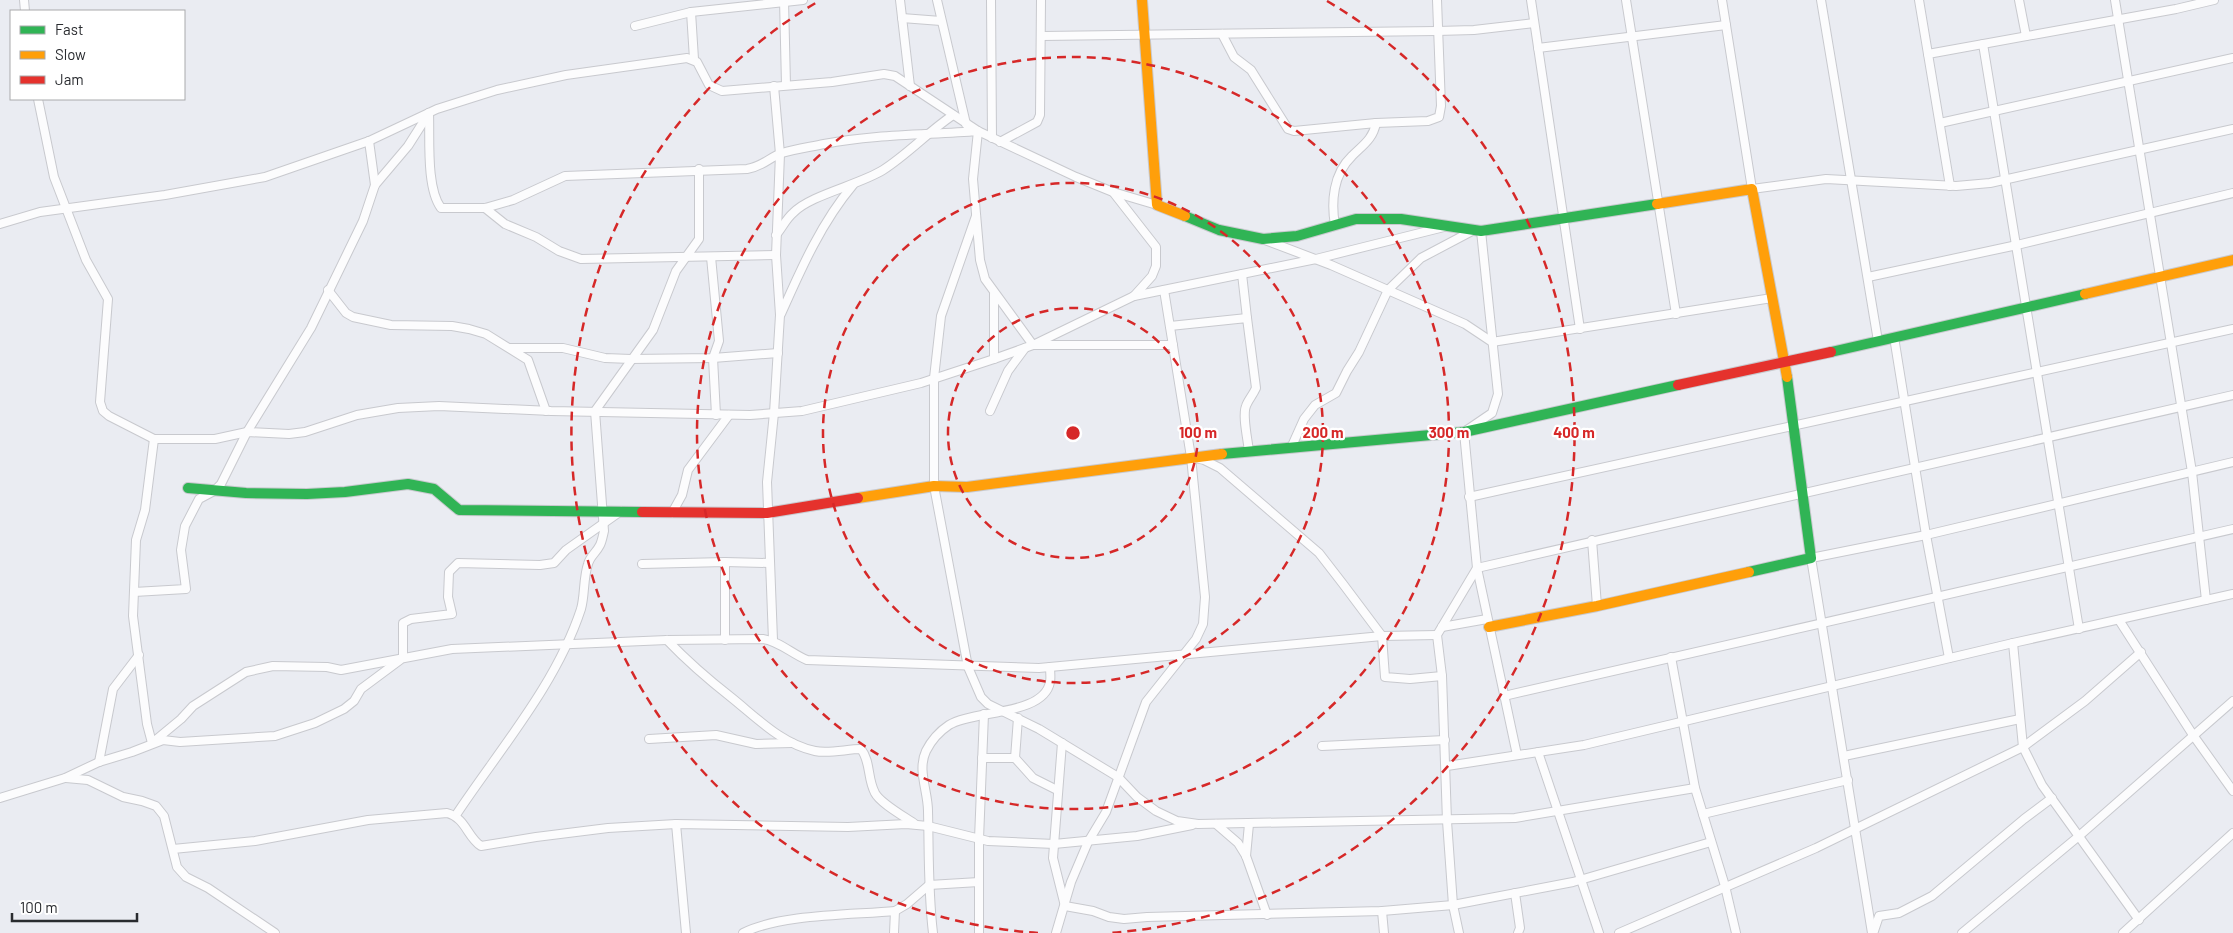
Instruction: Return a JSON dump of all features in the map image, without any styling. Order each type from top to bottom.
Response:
[{"type":"street","points":[[635,26],[691,12],[803,0]]},
{"type":"street","points":[[900,0],[910,86]]},
{"type":"street","points":[[937,0],[966,124]]},
{"type":"street","points":[[991,0],[996,140]]},
{"type":"street","points":[[996,140],[1037,122],[1040,115],[1041,0]]},
{"type":"street","points":[[1142,0],[1157,205]]},
{"type":"street","points":[[1222,34],[1234,57],[1251,70],[1288,129],[1294,132],[1376,123],[1428,121],[1439,117],[1440,106],[1437,0]]},
{"type":"street","points":[[1531,0],[1580,329]]},
{"type":"street","points":[[1626,0],[1676,314]]},
{"type":"street","points":[[1722,0],[1752,189],[1785,362],[1821,623],[1873,933]]},
{"type":"street","points":[[1821,0],[1878,341]]},
{"type":"street","points":[[1919,0],[1950,186]]},
{"type":"street","points":[[2019,0],[2026,36]]},
{"type":"street","points":[[2115,0],[2192,472],[2206,600]]},
{"type":"street","points":[[1928,54],[2214,0]]},
{"type":"street","points":[[784,2],[786,85]]},
{"type":"street","points":[[691,12],[694,59],[709,85],[716,89],[722,91],[832,82],[884,74],[895,76],[978,131],[1076,178],[1113,192],[1157,205],[1219,230],[1263,239],[1316,259],[1465,324],[1492,342],[1772,298]]},
{"type":"street","points":[[902,18],[941,21]]},
{"type":"street","points":[[1042,36],[1437,31],[1474,30],[1534,23]]},
{"type":"street","points":[[1538,48],[1726,24]]},
{"type":"street","points":[[1983,44],[2079,629]]},
{"type":"street","points":[[1940,123],[2233,58]]},
{"type":"street","points":[[0,224],[40,212],[165,195],[265,177],[369,141],[429,113],[497,90],[566,75],[679,59],[694,59]]},
{"type":"street","points":[[773,640],[767,482],[774,413],[780,314],[776,234],[780,154],[774,86]]},
{"type":"street","points":[[38,100],[54,178],[86,260],[108,299],[100,402],[103,410],[121,424],[154,439],[215,439],[247,432],[288,434],[306,432],[358,415],[398,408],[439,406],[546,411],[730,415],[802,411],[934,378],[994,359],[1029,346],[1134,296],[1316,259],[1448,226]]},
{"type":"street","points":[[429,113],[431,173],[436,201],[441,208],[485,208],[513,200],[565,176],[760,167],[780,154],[826,144],[889,136],[925,136],[978,131]]},
{"type":"street","points":[[134,592],[186,589],[181,550],[185,526],[199,499],[214,491],[221,484],[247,432],[310,328],[363,221],[375,185],[408,146],[429,113]]},
{"type":"street","points":[[776,234],[793,212],[883,170],[952,115]]},
{"type":"street","points":[[1335,225],[1332,208],[1337,180],[1342,166],[1368,142],[1376,123]]},
{"type":"street","points":[[1291,448],[1304,418],[1315,405],[1336,394],[1359,352],[1388,290],[1421,258],[1478,231],[1826,179],[1950,186],[1990,183],[2233,129]]},
{"type":"street","points":[[978,131],[973,179],[980,260],[985,279],[1029,346]]},
{"type":"street","points":[[369,141],[375,185]]},
{"type":"street","points":[[456,815],[488,767],[529,713],[566,644],[581,608],[587,566],[590,556],[601,545],[604,525],[595,412],[653,330],[676,271],[699,238],[699,169]]},
{"type":"street","points":[[780,314],[828,218],[853,185]]},
{"type":"street","points":[[1113,192],[1156,247],[1156,266],[1152,276],[1134,296]]},
{"type":"street","points":[[1868,277],[2017,245],[2233,193]]},
{"type":"street","points":[[485,208],[505,224],[536,237],[559,251],[581,259],[711,258],[776,255]]},
{"type":"street","points":[[976,216],[941,316],[934,378],[934,486],[968,667],[981,697],[988,704],[1018,718],[1118,777],[1156,811],[1176,821],[1198,824],[1447,821],[1515,818],[1695,788]]},
{"type":"street","points":[[1263,239],[1297,236],[1356,219],[1372,218],[1401,219],[1478,231]]},
{"type":"street","points":[[1464,432],[1492,413],[1498,394],[1478,231]]},
{"type":"street","points":[[711,258],[718,341],[714,358],[716,414]]},
{"type":"street","points":[[188,488],[214,491],[345,492],[414,483],[431,488],[459,510],[767,513],[934,486],[975,486],[1191,457],[1464,432],[1785,362],[2233,260]]},
{"type":"street","points":[[1242,274],[1256,388],[1253,398],[1246,404],[1245,411],[1249,452]]},
{"type":"street","points":[[328,290],[346,314],[353,317],[392,326],[452,326],[486,334],[528,360],[546,411]]},
{"type":"street","points":[[1056,933],[1071,882],[1088,842],[1101,824],[1146,702],[1196,640],[1203,624],[1205,597],[1191,457],[1164,290]]},
{"type":"street","points":[[994,294],[994,359]]},
{"type":"street","points":[[1170,326],[1247,318]]},
{"type":"street","points":[[1469,497],[2233,329]]},
{"type":"street","points":[[1894,337],[1926,535],[1949,658]]},
{"type":"street","points":[[990,411],[1008,370],[1029,346],[1173,345]]},
{"type":"street","points":[[510,348],[562,348],[604,358],[631,359],[714,358],[778,353]]},
{"type":"street","points":[[1459,933],[1453,905],[1447,821],[1447,766],[1442,676],[1437,635],[1477,568],[1592,540],[2233,395]]},
{"type":"street","points":[[672,513],[682,495],[688,470],[730,415]]},
{"type":"street","points":[[1464,432],[1477,568],[1517,755]]},
{"type":"street","points":[[152,743],[147,724],[133,616],[136,540],[145,510],[154,439]]},
{"type":"street","points":[[1191,457],[1204,460],[1220,468],[1319,553],[1382,636],[1386,677],[1410,679],[1442,676]]},
{"type":"street","points":[[1442,627],[1488,623],[1597,606],[1811,558],[1926,535],[2233,462]]},
{"type":"street","points":[[403,657],[403,623],[411,619],[452,614],[448,597],[449,572],[458,563],[540,565],[554,563],[566,550],[604,525],[621,511]]},
{"type":"street","points":[[1504,696],[2233,529]]},
{"type":"street","points":[[1592,540],[1597,606]]},
{"type":"street","points":[[725,562],[725,640]]},
{"type":"street","points":[[642,564],[769,563]]},
{"type":"street","points":[[1447,766],[1584,745],[2013,643],[2233,594]]},
{"type":"street","points":[[2119,620],[2193,735],[2233,791]]},
{"type":"street","points":[[152,743],[181,719],[193,706],[246,672],[273,666],[327,667],[341,670],[366,667],[403,657],[452,649],[667,640],[773,640],[796,656],[807,660],[968,667],[1050,667],[1382,636],[1437,635]]},
{"type":"street","points":[[667,640],[696,669],[765,725],[792,744]]},
{"type":"street","points":[[2013,643],[2023,747],[2042,785],[2139,920]]},
{"type":"street","points":[[1619,933],[1856,829],[2023,747],[2085,701],[2140,652]]},
{"type":"street","points":[[99,762],[113,689],[139,655]]},
{"type":"street","points":[[0,798],[64,778],[99,762],[163,740],[180,742],[275,736],[315,723],[344,709],[354,700],[361,689],[403,657]]},
{"type":"street","points":[[1671,657],[1695,788],[1725,886],[1736,933]]},
{"type":"street","points":[[933,933],[929,885],[928,808],[923,779],[926,751],[937,734],[950,724],[1030,704],[1045,692],[1050,683],[1050,667]]},
{"type":"street","points":[[1962,933],[2079,836],[2233,701]]},
{"type":"street","points":[[980,933],[979,839],[984,714]]},
{"type":"street","points":[[1018,718],[1015,758],[1033,778],[1058,790]]},
{"type":"street","points":[[1844,756],[2020,719]]},
{"type":"street","points":[[648,739],[716,735],[756,744],[792,744],[817,751],[861,749],[868,758],[871,784],[876,795],[915,825]]},
{"type":"street","points":[[1322,746],[1445,740]]},
{"type":"street","points":[[1062,743],[1053,858],[1065,906]]},
{"type":"street","points":[[1538,752],[1560,812],[1599,933]]},
{"type":"street","points":[[982,758],[1015,758]]},
{"type":"street","points":[[64,778],[88,780],[123,797],[156,806],[164,816],[177,867],[186,876],[208,888],[276,933]]},
{"type":"street","points":[[1703,814],[1848,780]]},
{"type":"street","points":[[1873,933],[1879,916],[1899,913],[1932,896],[2052,798]]},
{"type":"street","points":[[173,849],[255,841],[368,820],[447,813],[456,815],[466,826],[476,843],[481,846],[599,830],[676,824],[848,827],[915,825],[928,826],[979,839],[1008,843],[1054,844],[1136,836],[1198,824]]},
{"type":"street","points":[[676,824],[686,933]]},
{"type":"street","points":[[1216,824],[1238,843],[1246,856],[1267,916]]},
{"type":"street","points":[[1246,856],[1249,824]]},
{"type":"street","points":[[2123,933],[2233,833]]},
{"type":"street","points":[[1065,906],[1124,919],[1382,912],[1453,905],[1581,880],[1712,842]]},
{"type":"street","points":[[743,933],[755,927],[782,921],[895,911],[907,904],[929,885],[979,882]]},
{"type":"street","points":[[1515,893],[1520,928],[1518,933]]},
{"type":"street","points":[[894,933],[895,911]]},
{"type":"street","points":[[1382,912],[1384,933]]},
{"type":"traffic: fast","points":[[1185,216],[1219,230],[1263,239],[1297,236],[1356,219],[1401,219],[1481,231],[1657,204]]},
{"type":"traffic: fast","points":[[1831,352],[2085,294]]},
{"type":"traffic: fast","points":[[1749,572],[1811,558],[1787,377]]},
{"type":"traffic: fast","points":[[1222,454],[1464,432],[1678,385]]},
{"type":"traffic: fast","points":[[188,488],[246,493],[307,494],[345,492],[408,484],[434,489],[459,510],[642,512]]},
{"type":"traffic: slow","points":[[1142,0],[1157,205],[1185,216]]},
{"type":"traffic: slow","points":[[1657,204],[1752,189],[1787,377]]},
{"type":"traffic: slow","points":[[2085,294],[2233,260]]},
{"type":"traffic: slow","points":[[858,498],[934,486],[967,487],[1222,454]]},
{"type":"traffic: slow","points":[[1489,627],[1597,606],[1749,572]]},
{"type":"traffic: jam","points":[[1678,385],[1831,352]]},
{"type":"traffic: jam","points":[[642,512],[767,513],[858,498]]}]
